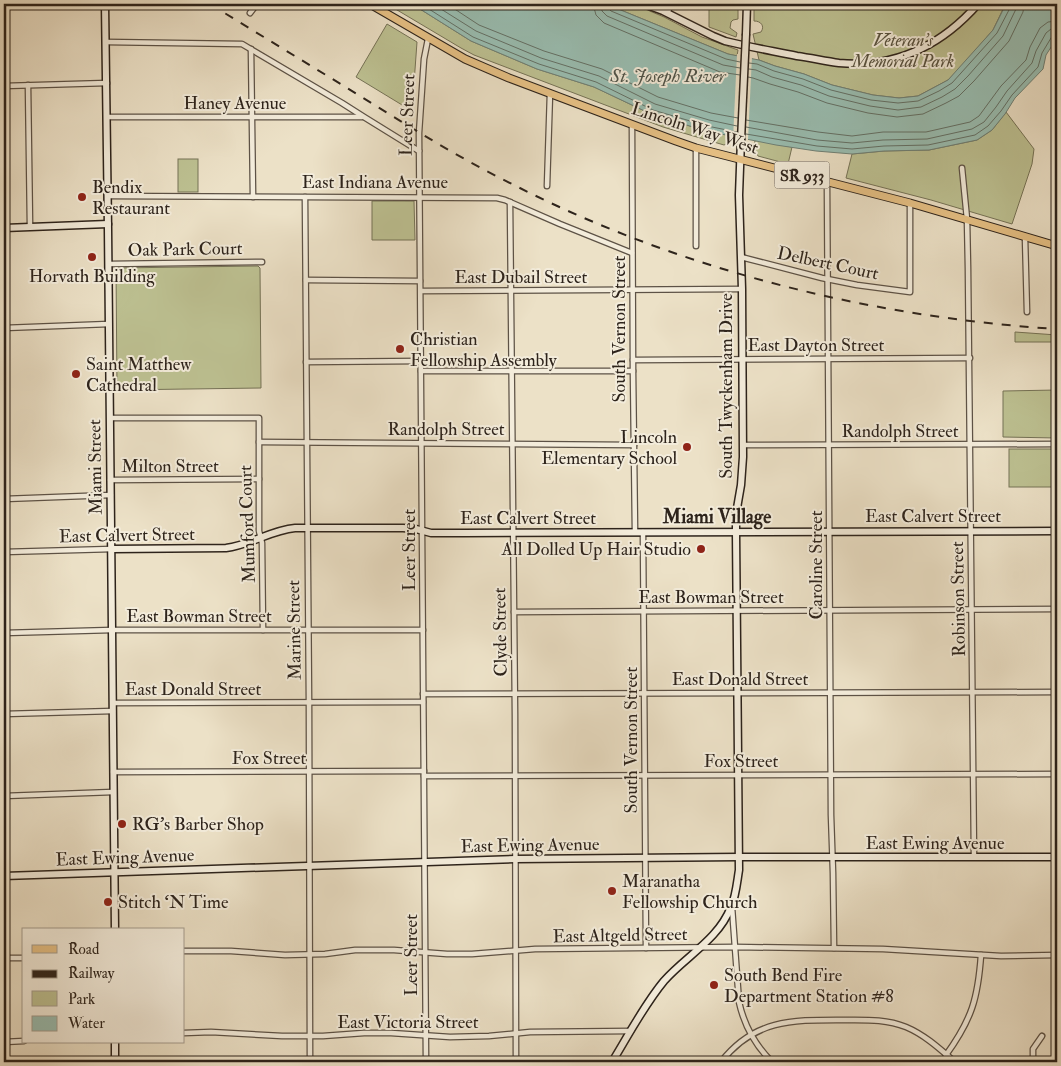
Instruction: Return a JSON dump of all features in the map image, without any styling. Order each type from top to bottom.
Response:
[{"type":"main road","name":"Lincoln Way West","points":[[370,4],[465,59],[632,125],[696,148],[910,203],[1057,246]]},
{"type":"street","name":"Miami Street","points":[[105,4],[115,928]]},
{"type":"street","points":[[250,13],[257,4]]},
{"type":"street","points":[[644,4],[726,41],[829,61],[860,64],[891,60],[928,46],[959,24],[978,4]]},
{"type":"street","points":[[667,13],[670,4]]},
{"type":"street","name":"South Twyckenham Drive","points":[[746,4],[740,159],[743,445],[736,532],[739,857],[738,881],[732,907],[739,1002],[751,1035],[772,1062]]},
{"type":"street","name":"Leer Street","points":[[426,1062],[419,151],[424,59],[428,39]]},
{"type":"street","points":[[106,42],[242,44],[342,102],[419,151]]},
{"type":"street","points":[[251,48],[253,197]]},
{"type":"street","points":[[4,86],[107,83]]},
{"type":"street","points":[[28,85],[30,227]]},
{"type":"street","points":[[547,186],[550,93]]},
{"type":"street","name":"Haney Avenue","points":[[107,116],[364,117]]},
{"type":"street","name":"South Vernon Street","points":[[632,125],[635,532]]},
{"type":"street","points":[[696,148],[696,246]]},
{"type":"street","name":"Robinson Street","points":[[962,168],[967,219],[970,358],[974,857]]},
{"type":"street","name":"Caroline Street","points":[[827,182],[834,948]]},
{"type":"street","name":"East Indiana Avenue","points":[[108,196],[497,198],[632,253]]},
{"type":"street","name":"Marine Street","points":[[304,197],[310,1062]]},
{"type":"street","name":"Clyde Street","points":[[510,202],[516,1062]]},
{"type":"street","name":"Delbert Court","points":[[741,257],[827,279],[910,292],[910,203]]},
{"type":"street","points":[[4,228],[108,224]]},
{"type":"street","points":[[1025,237],[1027,312]]},
{"type":"street","name":"Oak Park Court","points":[[109,264],[262,262]]},
{"type":"street","points":[[306,280],[420,281]]},
{"type":"street","name":"East Dubail Street","points":[[421,291],[742,288]]},
{"type":"street","points":[[4,328],[109,324]]},
{"type":"street","name":"East Dayton Street","points":[[633,360],[970,358]]},
{"type":"street","points":[[306,362],[421,361]]},
{"type":"street","points":[[421,371],[633,371]]},
{"type":"street","name":"Mumford Court","points":[[110,418],[258,418],[259,532],[262,543],[263,630]]},
{"type":"street","name":"Randolph Street","points":[[259,442],[634,445]]},
{"type":"street","name":"Randolph Street","points":[[743,445],[1057,444]]},
{"type":"street","name":"Milton Street","points":[[110,480],[259,479]]},
{"type":"street","name":"Milton Street","points":[[4,498],[110,495]]},
{"type":"street","name":"East Calvert Street","points":[[4,552],[226,548],[244,545],[280,530],[295,528],[403,528],[431,533],[1057,531]]},
{"type":"street","name":"South Vernon Street","points":[[643,532],[646,948]]},
{"type":"street","name":"East Bowman Street","points":[[514,612],[1057,609]]},
{"type":"street","name":"East Bowman Street","points":[[4,633],[112,630],[423,630]]},
{"type":"street","name":"East Donald Street","points":[[424,694],[1057,692]]},
{"type":"street","name":"East Donald Street","points":[[4,714],[113,707],[424,702]]},
{"type":"street","name":"Fox Street","points":[[113,772],[309,772],[515,776],[1057,774]]},
{"type":"street","points":[[4,796],[113,792]]},
{"type":"street","name":"East Ewing Avenue","points":[[4,876],[515,859],[1057,857]]},
{"type":"street","points":[[612,1062],[648,1002],[664,981],[714,935],[732,907]]},
{"type":"street","name":"East Altgeld Street","points":[[185,951],[208,950],[276,955],[355,950],[472,954],[516,950],[735,947],[925,950],[981,955],[1057,955]]},
{"type":"street","points":[[946,1055],[962,1032],[972,1010],[979,982],[981,955]]},
{"type":"street","points":[[4,958],[22,958]]},
{"type":"street","points":[[721,1062],[742,1040],[773,1026],[794,1021],[877,1021],[896,1024],[915,1031],[933,1043],[955,1062]]},
{"type":"street","name":"East Victoria Street","points":[[185,1033],[211,1032],[269,1036],[310,1036],[376,1032],[475,1037],[516,1033],[631,1031]]},
{"type":"street","points":[[1032,1062],[1033,1049],[1042,1036]]},
{"type":"street","points":[[4,1042],[22,1041]]},
{"type":"street","points":[[115,1044],[115,1062]]},
{"type":"green space","points":[[387,4],[412,4],[471,41],[537,69],[594,87],[651,114],[706,131],[733,136],[733,138],[724,145],[663,127],[474,55]]},
{"type":"green space","points":[[606,4],[633,4],[664,17],[702,37],[738,50],[737,56],[728,54]]},
{"type":"green space","points":[[709,4],[738,4],[738,19],[731,22],[730,28],[737,33],[736,37],[709,27]]},
{"type":"green space","name":"Veteran's Memorial Park","points":[[754,4],[1001,4],[1004,7],[993,30],[948,80],[918,96],[899,98],[873,95],[832,85],[759,60],[753,34],[761,32],[763,28],[760,23],[754,21]]},
{"type":"green space","points":[[387,24],[417,42],[412,111],[356,77]]},
{"type":"green space","points":[[1006,112],[1034,149],[1032,164],[1012,224],[846,178],[852,154],[929,150],[977,140],[992,130]]},
{"type":"green space","points":[[755,140],[792,147],[788,164],[758,156],[754,148]]},
{"type":"green space","points":[[178,159],[198,159],[198,192],[178,192]]},
{"type":"green space","points":[[372,201],[414,201],[415,240],[372,240]]},
{"type":"green space","points":[[258,266],[260,268],[261,388],[117,390],[116,268]]},
{"type":"green space","points":[[1015,332],[1057,335],[1057,342],[1015,342]]},
{"type":"green space","points":[[1057,390],[1057,438],[1003,437],[1003,391]]},
{"type":"green space","points":[[1009,449],[1057,449],[1057,487],[1009,487]]},
{"type":"water","name":"St. Joseph River","points":[[412,4],[606,4],[728,54],[759,60],[832,85],[873,95],[899,98],[918,96],[948,80],[993,30],[1006,4],[1057,4],[1057,38],[1046,55],[1043,69],[1015,98],[992,130],[977,140],[929,150],[852,154],[776,145],[706,131],[651,114],[594,87],[537,69],[471,41]]},
{"type":"pier","points":[[737,54],[752,56],[748,140],[733,139]]},
{"type":"railway","points":[[210,4],[473,164],[576,214],[642,241],[709,265],[846,301],[986,323],[1057,329]]},
{"type":"place","name":"Bendix Restaurant","points":[[82,197]]},
{"type":"place","name":"Horvath Building","points":[[92,257]]},
{"type":"place","name":"Christian Fellowship Assembly","points":[[400,349]]},
{"type":"place","name":"Saint Matthew Cathedral","points":[[76,374]]},
{"type":"place","name":"Lincoln Elementary School","points":[[687,447]]},
{"type":"place","name":"All Dolled Up Hair Studio","points":[[701,549]]},
{"type":"place","name":"RG's Barber Shop","points":[[122,824]]},
{"type":"place","name":"Maranatha Fellowship Church","points":[[612,891]]},
{"type":"place","name":"Stitch ‘N Time","points":[[108,902]]},
{"type":"place","name":"South Bend Fire Department Station #8","points":[[714,985]]},
{"type":"district","name":"Miami Village","points":[[717,516]]}]
